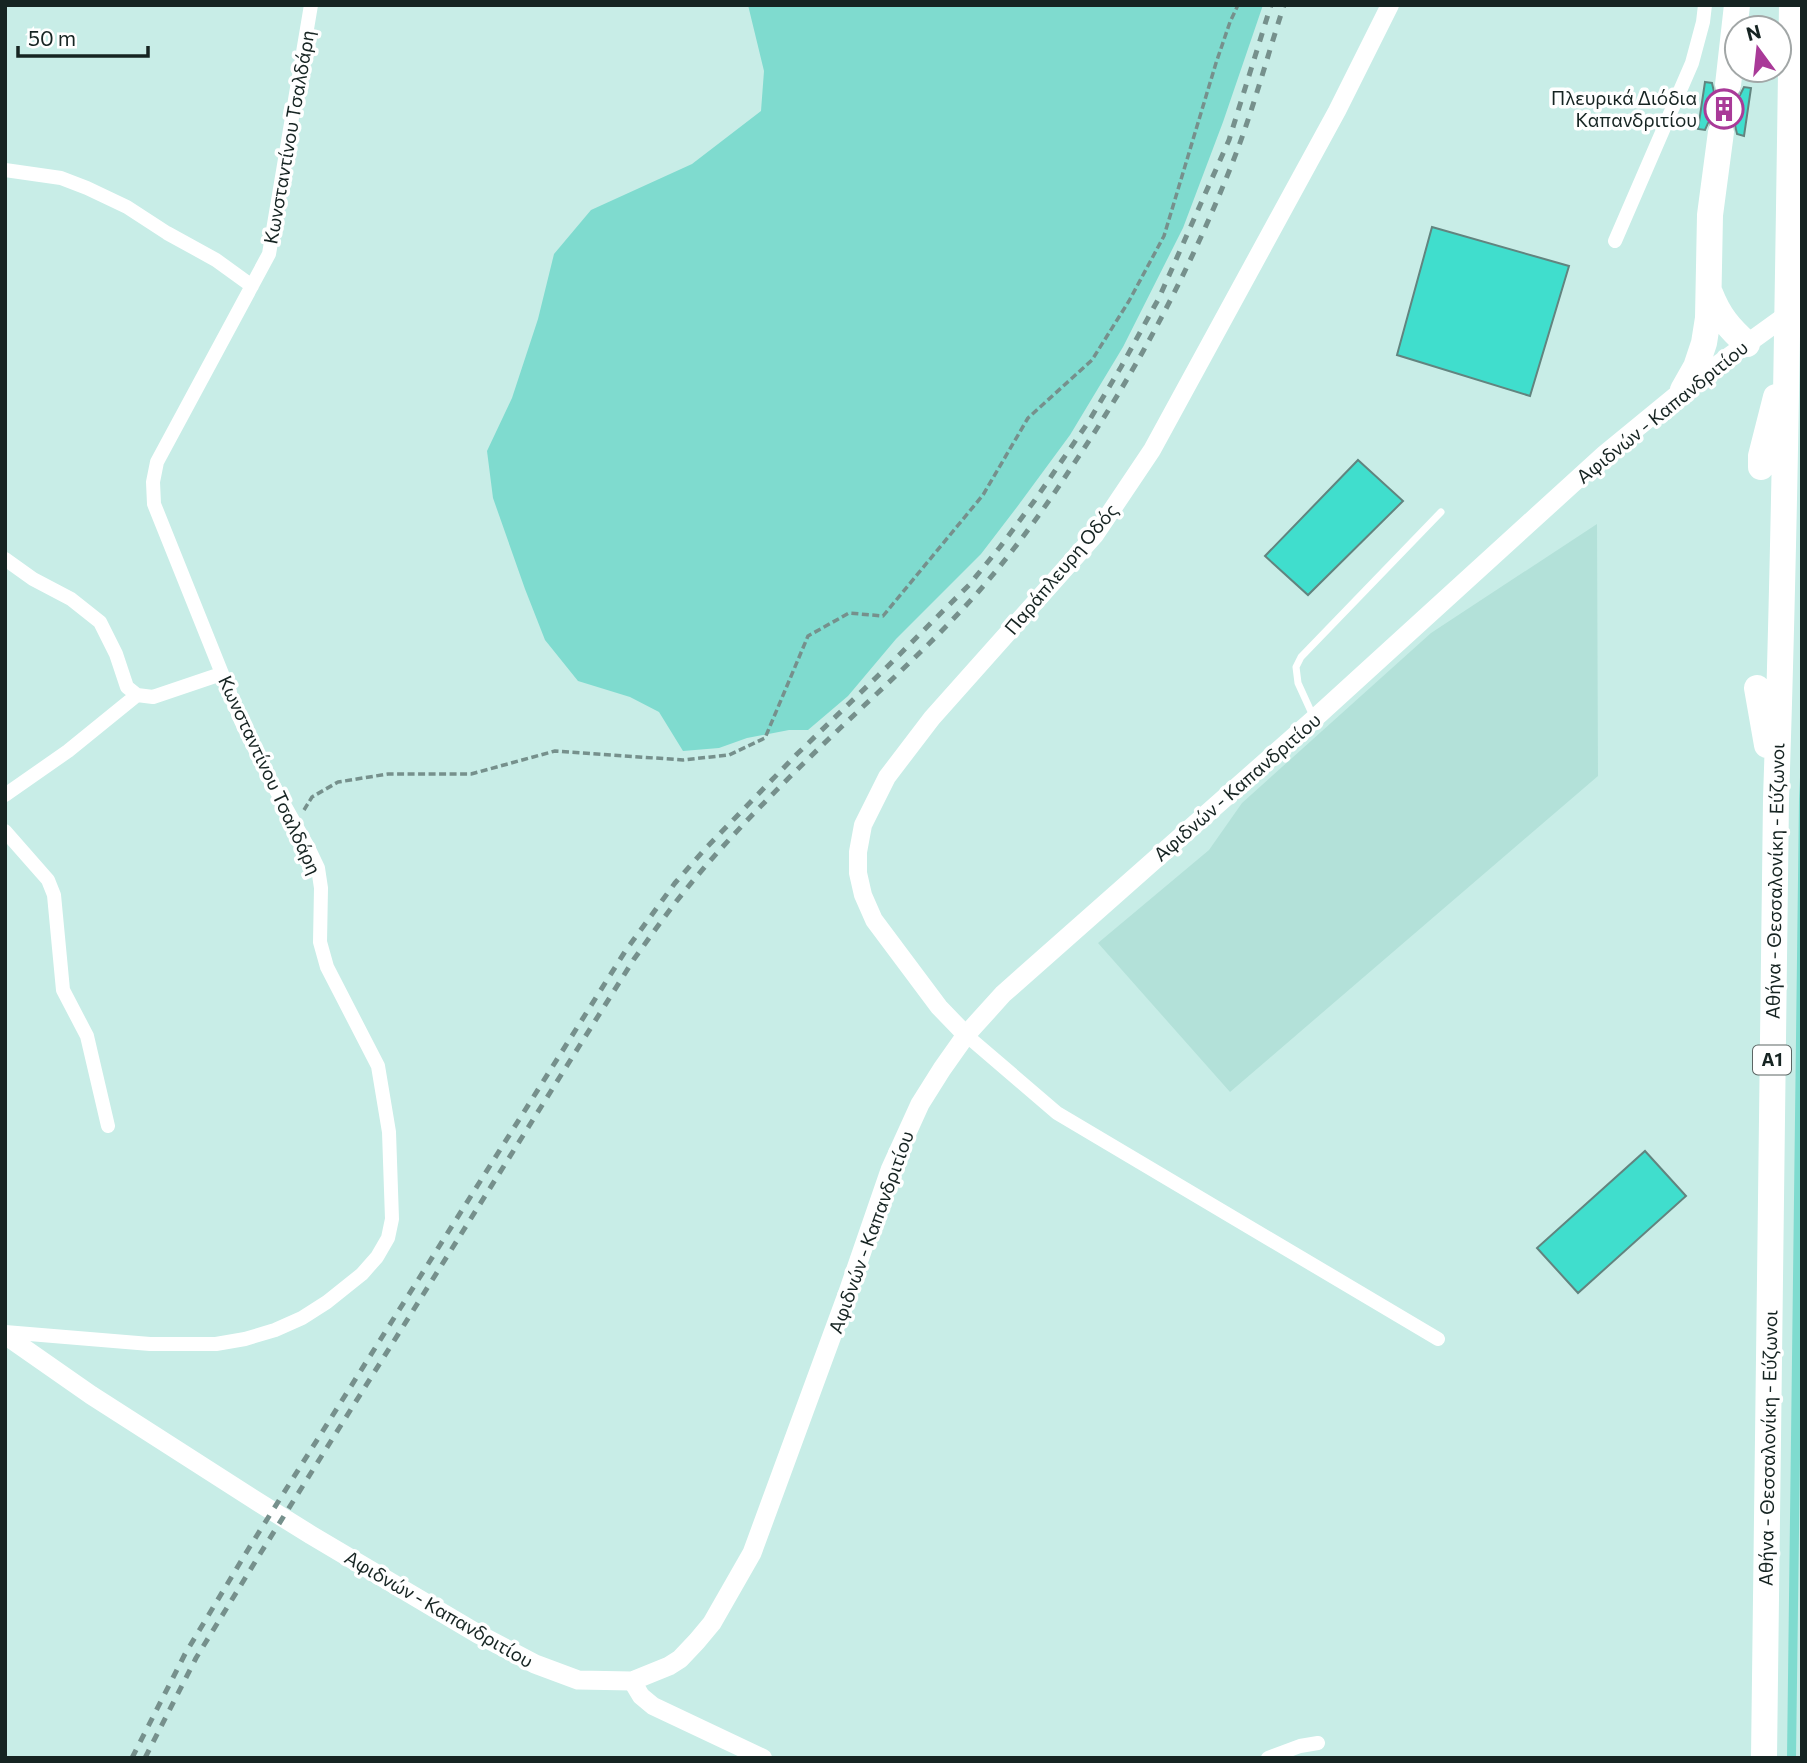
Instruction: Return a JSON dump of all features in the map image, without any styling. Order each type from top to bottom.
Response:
[{"type":"highway","points":[[1728,85],[1737,5]]},
{"type":"highway","name":"Αθήνα - Θεσσαλονίκη - Εύζωνοι","points":[[1763,1758],[1776,799],[1787,362],[1792,5]]},
{"type":"highway","points":[[1683,390],[1696,367],[1708,318],[1710,215],[1721,132]]},
{"type":"highway","points":[[1709,291],[1716,310],[1747,344]]},
{"type":"highway","points":[[1760,467],[1772,411],[1787,362]]},
{"type":"highway","points":[[1757,688],[1776,799]]},
{"type":"main road","name":"Αφιδνών - Καπανδριτίου","points":[[5,1333],[91,1395],[258,1502],[478,1634],[535,1664],[579,1680],[610,1682],[632,1681],[670,1665],[680,1659],[712,1623],[752,1553],[890,1170],[920,1104],[966,1035],[1003,993],[1314,719],[1605,454],[1683,390],[1802,304]]},
{"type":"street","name":"Κωνσταντίνου Τσαλδάρη","points":[[5,1333],[150,1345],[216,1344],[245,1339],[302,1318],[327,1302],[362,1274],[377,1258],[388,1238],[392,1219],[389,1132],[378,1066],[327,967],[320,942],[321,888],[318,868],[241,722],[154,503],[153,482],[157,462],[269,254],[311,5]]},
{"type":"street","name":"Παράπλευρη Οδός","points":[[966,1035],[939,1007],[874,920],[863,895],[859,873],[858,852],[863,825],[887,777],[932,718],[1095,535],[1152,450],[1391,5]]},
{"type":"street","points":[[1615,241],[1692,63],[1705,5]]},
{"type":"street","points":[[5,170],[61,178],[87,188],[127,207],[216,260],[252,286]]},
{"type":"street","points":[[5,559],[33,579],[71,599],[100,622],[116,654],[127,687],[137,695],[152,697],[221,674]]},
{"type":"street","points":[[5,794],[68,751],[137,695]]},
{"type":"street","points":[[5,831],[48,880],[54,895],[64,990],[87,1037],[108,1126]]},
{"type":"street","points":[[966,1035],[1057,1113],[1438,1339]]},
{"type":"street","points":[[632,1681],[641,1696],[653,1706],[763,1758]]},
{"type":"street","points":[[1268,1758],[1318,1742]]},
{"type":"lane","points":[[1314,719],[1298,683],[1296,667],[1301,657],[1441,512]]},
{"type":"path","points":[[296,825],[312,797],[338,782],[388,774],[471,774],[555,751],[683,760],[729,755],[765,738],[808,636],[849,613],[883,616],[983,495],[1028,418],[1092,360],[1129,301],[1164,236],[1216,63],[1238,5]]},
{"type":"shaded area","points":[[748,5],[1263,5],[1183,228],[1123,347],[1070,435],[981,554],[896,639],[848,696],[808,730],[789,730],[747,738],[719,748],[683,751],[659,712],[630,697],[578,681],[545,640],[493,498],[487,451],[512,398],[538,319],[554,254],[591,210],[692,164],[761,111],[764,71]]},
{"type":"shaded area","points":[[1597,524],[1598,776],[1230,1092],[1098,943],[1209,850],[1242,803],[1431,633]]},
{"type":"shaded area","points":[[1802,735],[1802,1305],[1796,1758],[1787,1758],[1799,799]]},
{"type":"building","name":"Πλευρικά Διόδια Καπανδριτίου","points":[[1705,82],[1712,83],[1718,97],[1726,100],[1735,99],[1744,87],[1751,88],[1744,136],[1737,134],[1735,125],[1724,117],[1714,118],[1705,130],[1698,129]]},
{"type":"building","points":[[1432,227],[1569,266],[1530,396],[1397,355]]},
{"type":"building","points":[[1358,460],[1403,501],[1308,595],[1265,556]]},
{"type":"building","points":[[1645,1151],[1686,1196],[1578,1293],[1537,1248]]},
{"type":"tunnel","points":[[1721,132],[1728,85]]},
{"type":"railway","points":[[132,1758],[185,1654],[249,1548],[626,950],[675,883],[705,849],[797,754],[969,585],[1035,500],[1089,421],[1159,298],[1229,140],[1271,5]]},
{"type":"railway","points":[[145,1758],[196,1658],[260,1554],[634,959],[664,917],[743,825],[938,635],[979,591],[1039,516],[1096,431],[1142,354],[1202,234],[1244,133],[1284,5]]},
{"type":"place","name":"Πλευρικά Διόδια Καπανδριτίου","points":[[1724,109]]}]
